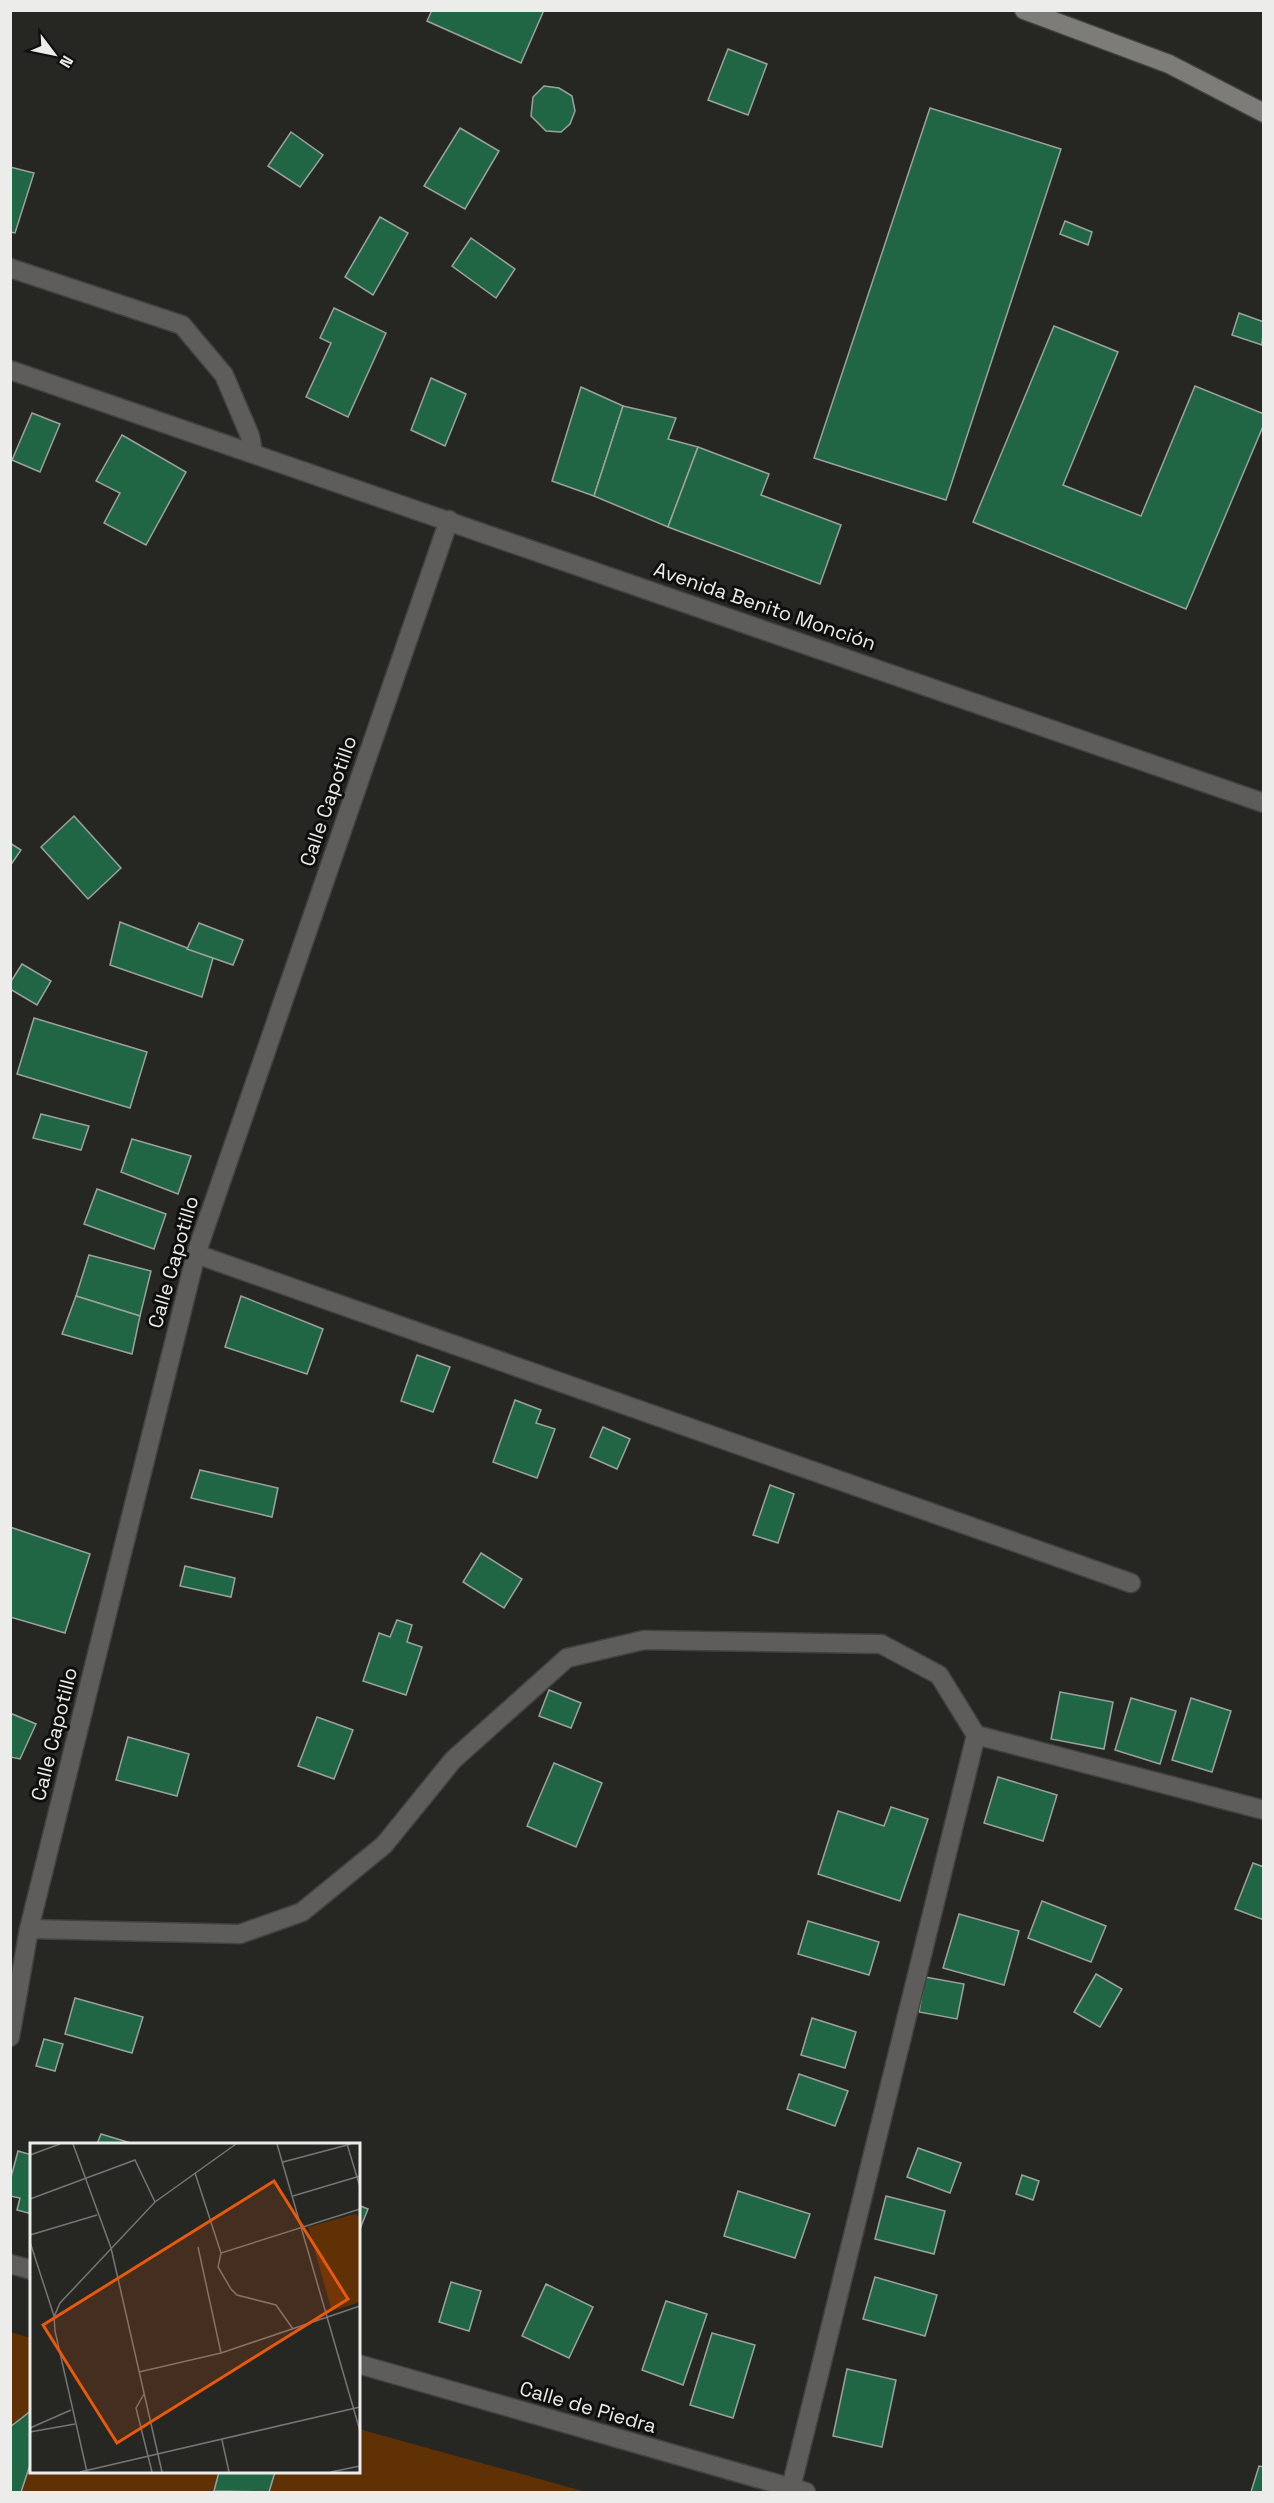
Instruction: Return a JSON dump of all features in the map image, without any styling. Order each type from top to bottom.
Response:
[{"type":"main road","points":[[1024,10],[1169,64],[1263,113]]},
{"type":"street","points":[[10,268],[182,325],[224,375],[250,436],[253,452]]},
{"type":"street","name":"Avenida Benito Monción","points":[[10,370],[253,452],[1263,803]]},
{"type":"street","name":"Calle Capotillo","points":[[10,2037],[29,1929],[196,1254],[449,520]]},
{"type":"street","points":[[196,1254],[1131,1583]]},
{"type":"street","points":[[29,1929],[240,1934],[302,1912],[384,1845],[453,1760],[567,1658],[644,1640],[881,1644],[939,1675],[976,1735],[1263,1810]]},
{"type":"street","points":[[795,2491],[976,1735]]},
{"type":"street","points":[[10,2264],[30,2269]]},
{"type":"street","name":"Calle de Piedra","points":[[360,2365],[795,2491]]},
{"type":"shaded area","points":[[10,2332],[30,2338],[30,2473],[360,2473],[360,2429],[586,2492],[11,2492]]},
{"type":"building","points":[[432,10],[544,10],[521,63],[427,21]]},
{"type":"building","points":[[728,49],[767,64],[748,115],[708,100]]},
{"type":"building","points":[[544,86],[559,88],[572,96],[575,111],[570,124],[561,132],[546,131],[531,116],[533,97]]},
{"type":"building","points":[[930,108],[1061,149],[946,500],[814,458]]},
{"type":"building","points":[[460,128],[499,151],[465,209],[424,186]]},
{"type":"building","points":[[291,132],[323,155],[300,187],[268,166]]},
{"type":"building","points":[[10,167],[34,173],[15,233],[10,232]]},
{"type":"building","points":[[380,217],[408,233],[373,295],[345,277]]},
{"type":"building","points":[[1065,221],[1092,232],[1088,245],[1060,234]]},
{"type":"building","points":[[471,238],[515,269],[496,298],[452,266]]},
{"type":"building","points":[[334,308],[386,333],[348,417],[306,397],[331,343],[320,338]]},
{"type":"building","points":[[1239,313],[1264,322],[1262,345],[1232,335]]},
{"type":"building","points":[[1054,326],[1118,352],[1063,485],[1141,516],[1195,386],[1264,414],[1264,424],[1186,609],[973,522]]},
{"type":"building","points":[[431,378],[466,394],[445,446],[411,430]]},
{"type":"building","points":[[581,387],[623,406],[594,496],[552,481]]},
{"type":"building","points":[[623,406],[676,418],[668,439],[698,447],[668,527],[594,496]]},
{"type":"building","points":[[32,413],[60,424],[40,472],[12,460]]},
{"type":"building","points":[[122,435],[186,472],[146,545],[104,523],[120,493],[96,481]]},
{"type":"building","points":[[698,447],[769,474],[761,495],[841,525],[820,584],[668,527]]},
{"type":"building","points":[[74,816],[121,868],[88,899],[41,847]]},
{"type":"building","points":[[10,843],[21,850],[10,866]]},
{"type":"building","points":[[120,922],[213,958],[202,997],[110,965]]},
{"type":"building","points":[[199,923],[243,940],[233,965],[187,949]]},
{"type":"building","points":[[22,964],[51,981],[37,1005],[10,989],[10,983]]},
{"type":"building","points":[[34,1018],[147,1052],[130,1108],[17,1074]]},
{"type":"building","points":[[41,1114],[89,1126],[81,1150],[33,1138]]},
{"type":"building","points":[[132,1139],[191,1156],[178,1194],[121,1172]]},
{"type":"building","points":[[97,1189],[166,1214],[154,1249],[84,1224]]},
{"type":"building","points":[[89,1255],[151,1271],[140,1316],[76,1296]]},
{"type":"building","points":[[76,1296],[140,1316],[132,1354],[62,1334]]},
{"type":"building","points":[[241,1296],[323,1329],[307,1374],[225,1347]]},
{"type":"building","points":[[417,1355],[450,1367],[433,1412],[401,1401]]},
{"type":"building","points":[[515,1400],[541,1410],[536,1423],[555,1429],[537,1478],[493,1462]]},
{"type":"building","points":[[603,1427],[630,1439],[617,1469],[590,1457]]},
{"type":"building","points":[[200,1470],[278,1488],[272,1517],[191,1498]]},
{"type":"building","points":[[770,1485],[794,1494],[778,1543],[753,1535]]},
{"type":"building","points":[[10,1527],[90,1554],[65,1633],[10,1617]]},
{"type":"building","points":[[481,1553],[522,1579],[504,1608],[463,1582]]},
{"type":"building","points":[[185,1566],[235,1578],[231,1597],[180,1586]]},
{"type":"building","points":[[397,1620],[412,1625],[407,1642],[422,1647],[406,1695],[363,1681],[379,1633],[390,1637]]},
{"type":"building","points":[[549,1690],[581,1703],[571,1728],[539,1716]]},
{"type":"building","points":[[1060,1692],[1113,1702],[1104,1749],[1051,1739]]},
{"type":"building","points":[[1131,1698],[1176,1711],[1160,1764],[1115,1750]]},
{"type":"building","points":[[1191,1698],[1231,1711],[1212,1772],[1172,1760]]},
{"type":"building","points":[[10,1713],[36,1724],[20,1759],[10,1757]]},
{"type":"building","points":[[317,1717],[353,1730],[334,1779],[298,1766]]},
{"type":"building","points":[[128,1737],[189,1754],[177,1796],[116,1780]]},
{"type":"building","points":[[554,1763],[602,1783],[576,1847],[527,1826]]},
{"type":"building","points":[[998,1777],[1057,1795],[1043,1841],[984,1823]]},
{"type":"building","points":[[891,1807],[928,1819],[900,1901],[818,1874],[838,1811],[884,1826]]},
{"type":"building","points":[[1253,1863],[1264,1867],[1264,1920],[1235,1909]]},
{"type":"building","points":[[1042,1901],[1106,1926],[1091,1962],[1028,1938]]},
{"type":"building","points":[[959,1914],[1019,1931],[1004,1985],[943,1968]]},
{"type":"building","points":[[808,1921],[879,1942],[869,1975],[798,1954]]},
{"type":"building","points":[[1096,1974],[1122,1989],[1100,2027],[1074,2012]]},
{"type":"building","points":[[925,1977],[964,1984],[957,2019],[919,2012]]},
{"type":"building","points":[[75,1998],[143,2017],[132,2053],[65,2034]]},
{"type":"building","points":[[812,2018],[856,2032],[845,2068],[801,2055]]},
{"type":"building","points":[[44,2039],[63,2044],[55,2071],[36,2066]]},
{"type":"building","points":[[799,2074],[848,2091],[835,2126],[787,2109]]},
{"type":"building","points":[[101,2134],[131,2143],[97,2143]]},
{"type":"building","points":[[918,2148],[961,2163],[950,2193],[907,2177]]},
{"type":"building","points":[[18,2151],[30,2154],[30,2213],[17,2210],[20,2198],[10,2196],[10,2181]]},
{"type":"building","points":[[1022,2175],[1039,2181],[1033,2200],[1016,2194]]},
{"type":"building","points":[[738,2191],[810,2214],[795,2258],[724,2236]]},
{"type":"building","points":[[886,2196],[945,2211],[934,2254],[875,2239]]},
{"type":"building","points":[[360,2206],[368,2209],[360,2229]]},
{"type":"building","points":[[875,2277],[937,2295],[925,2336],[863,2319]]},
{"type":"building","points":[[451,2282],[481,2291],[469,2331],[439,2322]]},
{"type":"building","points":[[546,2284],[593,2307],[569,2358],[522,2336]]},
{"type":"building","points":[[666,2301],[707,2314],[683,2385],[642,2370]]},
{"type":"building","points":[[712,2333],[755,2345],[733,2418],[690,2405]]},
{"type":"building","points":[[847,2369],[896,2380],[882,2447],[833,2436]]},
{"type":"building","points":[[30,2412],[30,2465],[21,2492],[10,2492],[10,2427]]},
{"type":"building","points":[[1259,2466],[1264,2467],[1264,2492],[1251,2492]]},
{"type":"building","points":[[219,2473],[275,2473],[269,2492],[214,2491]]}]
